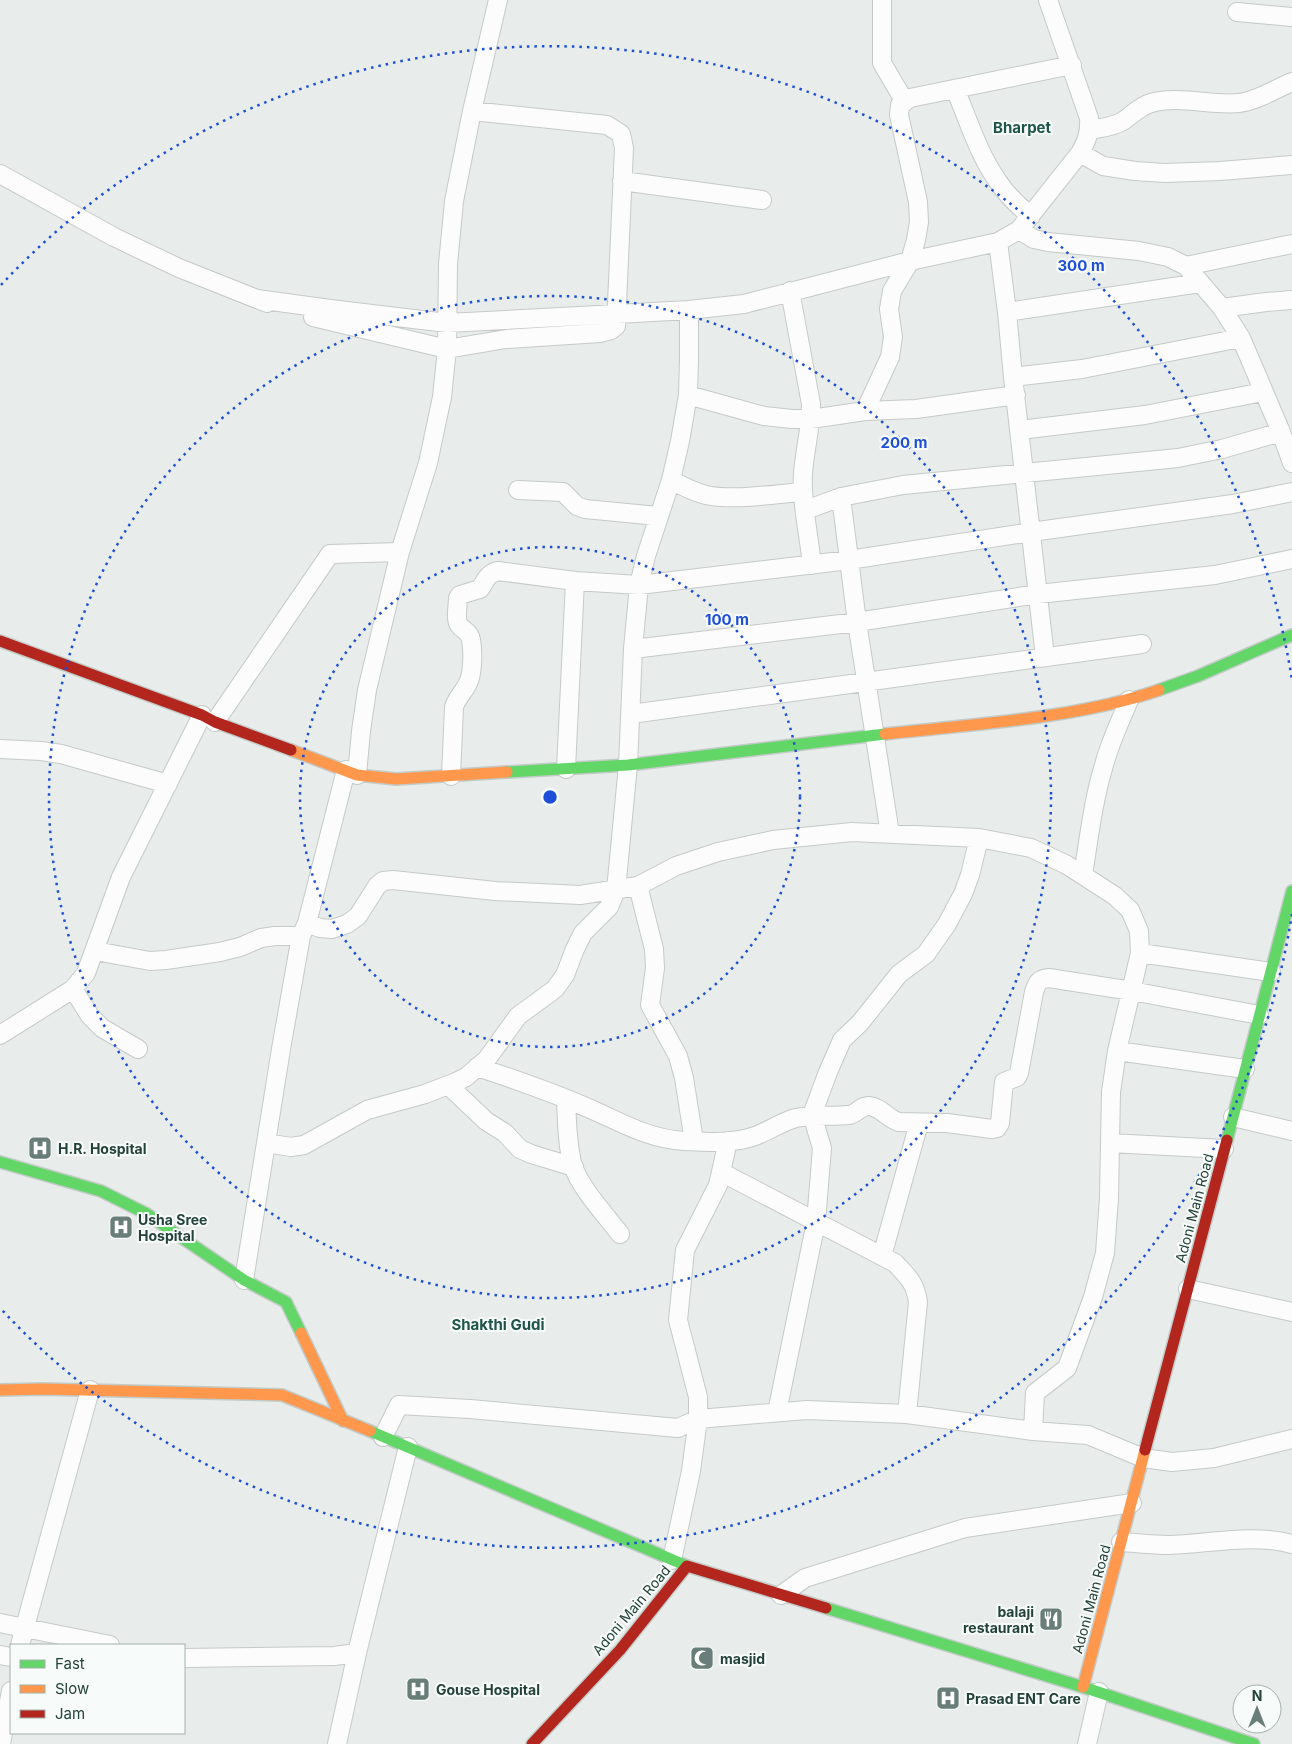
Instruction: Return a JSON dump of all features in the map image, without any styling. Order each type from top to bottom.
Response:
[{"type":"street","points":[[244,1280],[304,930],[351,773],[361,731],[367,690],[400,552],[428,463],[442,397],[447,349],[448,264],[454,200],[472,111],[498,0]]},
{"type":"street","points":[[882,0],[882,63],[905,102]]},
{"type":"street","points":[[257,299],[447,323],[688,310],[744,304],[910,261],[998,242],[1019,230],[1031,216],[1080,153],[1087,142],[1090,130],[1089,118],[1072,65],[1048,0]]},
{"type":"street","points":[[1237,12],[1292,17]]},
{"type":"street","points":[[865,411],[890,357],[893,336],[889,309],[892,291],[910,261],[920,222],[918,202],[899,115],[900,105],[910,98],[1072,65]]},
{"type":"street","points":[[1090,130],[1108,127],[1121,122],[1135,111],[1150,103],[1170,100],[1218,104],[1241,103],[1292,82]]},
{"type":"street","points":[[955,89],[996,180],[1014,202],[1031,216]]},
{"type":"street","points":[[0,174],[114,237],[179,268],[287,310],[447,349],[506,339],[600,333],[612,330],[616,326],[617,314],[624,148],[621,134],[608,125],[472,111]]},
{"type":"street","points":[[1080,153],[1103,166],[1134,171],[1220,171],[1292,165]]},
{"type":"street","points":[[622,181],[762,200]]},
{"type":"street","points":[[1019,230],[1034,239],[1168,257],[1186,266],[1222,308],[1241,338],[1281,432],[1292,463]]},
{"type":"street","points":[[998,242],[1045,657]]},
{"type":"street","points":[[1186,266],[1292,244]]},
{"type":"street","points":[[1007,312],[1200,283]]},
{"type":"street","points":[[790,291],[811,404],[811,419],[803,472],[803,492],[812,565]]},
{"type":"street","points":[[1222,308],[1292,300]]},
{"type":"street","points":[[266,1143],[291,1147],[304,1145],[367,1110],[448,1085],[466,1077],[487,1059],[518,1016],[555,989],[565,976],[583,932],[609,907],[616,890],[628,765],[639,585],[658,516],[671,480],[680,441],[688,395],[688,310]]},
{"type":"street","points":[[1013,377],[1082,369],[1241,338]]},
{"type":"street","points":[[1020,430],[1145,415],[1263,392]]},
{"type":"street","points":[[688,395],[764,416],[811,419],[865,411],[916,409],[1016,395]]},
{"type":"street","points":[[806,510],[841,497],[903,485],[1178,458],[1222,449],[1281,432]]},
{"type":"street","points":[[671,480],[687,489],[706,495],[724,497],[803,492]]},
{"type":"street","points":[[518,490],[563,492],[577,506],[585,509],[658,516]]},
{"type":"street","points":[[451,776],[454,707],[456,700],[468,684],[472,646],[471,637],[468,632],[460,627],[457,621],[458,598],[460,594],[480,589],[487,576],[498,571],[576,581],[639,585],[849,560],[1233,504],[1292,492]]},
{"type":"street","points":[[841,497],[857,622],[890,834]]},
{"type":"street","points":[[0,1035],[73,989],[86,973],[121,877],[168,784],[209,718],[330,554],[400,552]]},
{"type":"street","points":[[634,649],[857,622],[1038,594],[1215,575],[1292,559]]},
{"type":"street","points":[[566,768],[576,581]]},
{"type":"street","points":[[0,641],[351,773],[396,779],[628,765],[1041,716],[1129,700],[1198,676],[1292,636]]},
{"type":"street","points":[[630,714],[1142,644]]},
{"type":"street","points":[[1083,875],[1095,799],[1104,764],[1129,700]]},
{"type":"street","points":[[0,748],[61,754],[168,784]]},
{"type":"street","points":[[95,951],[150,961],[166,960],[220,952],[240,947],[261,938],[304,930],[332,929],[347,924],[358,916],[377,886],[383,881],[394,880],[495,891],[580,895],[638,886],[676,866],[718,852],[773,840],[852,832],[978,838],[1031,848],[1067,866],[1116,896],[1130,910],[1138,931],[1140,953],[1116,1051],[1111,1092],[1109,1198],[1105,1253],[1096,1288],[1067,1368],[1035,1393],[1033,1431]]},
{"type":"street","points":[[777,1412],[816,1222],[822,1148],[812,1115],[842,1040],[860,1023],[899,974],[926,954],[947,924],[963,894],[970,875],[978,838]]},
{"type":"street","points":[[638,886],[654,949],[655,968],[650,1005],[678,1056],[684,1078],[694,1141]]},
{"type":"street","name":"Adoni Main Road","points":[[532,1744],[620,1650],[680,1563],[1091,1689],[1121,1542],[1292,891]]},
{"type":"street","points":[[1140,953],[1271,972]]},
{"type":"street","points":[[478,1067],[566,1099],[628,1127],[656,1137],[694,1141],[739,1141],[758,1135],[795,1118],[812,1115],[850,1115],[869,1106],[880,1110],[893,1120],[899,1122],[947,1123],[986,1129],[997,1128],[1000,1124],[1004,1082],[1017,1077],[1019,1073],[1034,992],[1037,983],[1042,979],[1049,978],[1132,991],[1259,1015]]},
{"type":"street","points":[[73,989],[90,1016],[102,1028],[138,1049]]},
{"type":"street","points":[[1116,1051],[1245,1069]]},
{"type":"street","points":[[448,1085],[486,1121],[505,1133],[520,1149],[574,1168]]},
{"type":"street","points":[[566,1099],[569,1148],[574,1168],[585,1188],[620,1234]]},
{"type":"street","points":[[1233,1117],[1292,1131]]},
{"type":"street","points":[[882,1256],[920,1123]]},
{"type":"street","points":[[0,1390],[90,1390],[282,1395],[680,1563],[698,1419],[698,1397],[678,1320],[685,1250],[718,1185],[728,1141]]},
{"type":"street","points":[[1110,1143],[1224,1150]]},
{"type":"street","points":[[0,1162],[101,1191],[147,1214],[244,1280],[286,1302],[343,1421]]},
{"type":"street","points":[[721,1172],[895,1263],[916,1288],[918,1302],[907,1414]]},
{"type":"street","points":[[1188,1289],[1292,1312]]},
{"type":"street","points":[[20,1644],[90,1390]]},
{"type":"street","points":[[383,1437],[398,1405],[470,1409],[678,1428],[698,1419],[807,1410],[907,1414],[1033,1431],[1088,1435],[1143,1458],[1172,1462],[1214,1458],[1292,1439]]},
{"type":"street","points":[[337,1744],[357,1653],[408,1447]]},
{"type":"street","points":[[781,1595],[805,1578],[965,1528],[1132,1503]]},
{"type":"street","points":[[1121,1542],[1168,1545],[1252,1539],[1280,1540],[1292,1544]]},
{"type":"street","points":[[0,1623],[105,1644]]},
{"type":"street","points":[[185,1658],[334,1656],[357,1653]]},
{"type":"street","points":[[1087,1744],[1091,1689],[1254,1744]]},
{"type":"street","points":[[1,1744],[10,1696]]},
{"type":"traffic: fast","points":[[1159,690],[1198,676],[1292,635]]},
{"type":"traffic: fast","points":[[507,772],[628,765],[885,734]]},
{"type":"traffic: fast","points":[[1227,1140],[1292,891]]},
{"type":"traffic: fast","points":[[0,1162],[101,1191],[147,1214],[244,1280],[286,1302],[301,1333]]},
{"type":"traffic: fast","points":[[370,1431],[687,1566]]},
{"type":"traffic: fast","points":[[826,1608],[1083,1687],[1254,1744]]},
{"type":"traffic: slow","points":[[885,734],[1059,714],[1127,700],[1159,690]]},
{"type":"traffic: slow","points":[[291,750],[357,775],[396,779],[507,772]]},
{"type":"traffic: slow","points":[[301,1333],[343,1421]]},
{"type":"traffic: slow","points":[[0,1390],[43,1389],[282,1395],[370,1431]]},
{"type":"traffic: slow","points":[[1083,1687],[1145,1450]]},
{"type":"traffic: jam","points":[[0,641],[202,715],[215,722],[291,750]]},
{"type":"traffic: jam","points":[[1145,1450],[1227,1140]]},
{"type":"traffic: jam","points":[[532,1744],[620,1650],[687,1566],[826,1608]]},
{"type":"place","name":"H.R. Hospital","points":[[40,1148]]},
{"type":"place","name":"Usha Sree Hospital","points":[[121,1227]]},
{"type":"place","name":"balaji restaurant","points":[[1051,1619]]},
{"type":"place","name":"masjid","points":[[702,1658]]},
{"type":"place","name":"Gouse Hospital","points":[[418,1689]]},
{"type":"place","name":"Prasad ENT Care","points":[[948,1698]]},
{"type":"district","name":"Bharpet","points":[[1022,127]]},
{"type":"district","name":"Shakthi Gudi","points":[[498,1324]]}]
